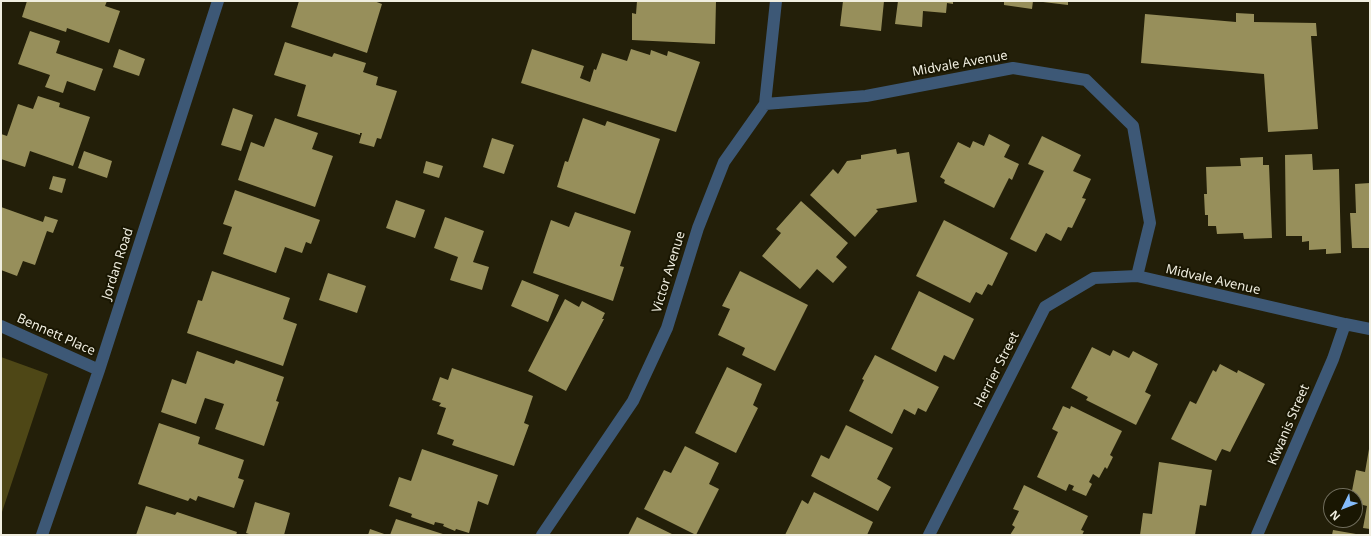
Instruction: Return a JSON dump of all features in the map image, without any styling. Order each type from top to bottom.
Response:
[{"type":"street","name":"Jordan Road","points":[[42,535],[99,370],[218,1]]},
{"type":"street","name":"Victor Avenue","points":[[542,535],[633,401],[667,328],[698,228],[724,162],[765,104],[776,1]]},
{"type":"street","name":"Midvale Avenue","points":[[765,104],[866,96],[1013,68],[1086,80],[1134,126],[1150,223],[1137,276],[1370,329]]},
{"type":"street","name":"Herrier Street","points":[[929,535],[1045,307],[1094,278],[1137,276]]},
{"type":"street","name":"Kiwanis Street","points":[[1257,535],[1345,324]]},
{"type":"street","name":"Bennett Place","points":[[1,326],[99,370]]},
{"type":"shaded area","points":[[1,357],[48,374],[1,515]]},
{"type":"building","points":[[27,1],[107,1],[105,6],[120,11],[109,43],[67,28],[66,32],[22,17]]},
{"type":"building","points":[[299,1],[374,1],[382,4],[367,53],[291,27]]},
{"type":"building","points":[[637,1],[716,1],[715,44],[632,40],[632,13],[636,14]]},
{"type":"building","points":[[843,1],[884,1],[881,31],[840,26]]},
{"type":"building","points":[[898,1],[953,1],[953,4],[947,3],[946,13],[923,11],[922,27],[895,24]]},
{"type":"building","points":[[1004,1],[1033,1],[1032,9],[1004,5]]},
{"type":"building","points":[[1068,1],[1068,5],[1043,2]]},
{"type":"building","points":[[1236,13],[1254,14],[1254,22],[1316,23],[1317,36],[1311,36],[1318,129],[1268,132],[1264,74],[1141,63],[1145,14],[1236,22]]},
{"type":"building","points":[[30,31],[60,41],[56,53],[103,69],[95,91],[67,81],[63,93],[45,87],[50,75],[18,64]]},
{"type":"building","points":[[285,42],[332,57],[334,53],[366,63],[363,72],[378,77],[376,85],[397,91],[381,139],[377,138],[374,147],[359,143],[362,133],[360,133],[360,135],[297,116],[306,85],[274,75]]},
{"type":"building","points":[[119,49],[145,59],[139,76],[113,67]]},
{"type":"building","points":[[532,49],[584,66],[580,78],[590,82],[594,69],[596,70],[602,53],[627,61],[631,49],[650,55],[651,50],[667,56],[668,51],[700,62],[676,132],[521,83]]},
{"type":"building","points":[[38,96],[60,103],[59,107],[90,117],[73,166],[30,151],[25,167],[1,159],[1,134],[7,136],[18,104],[33,109]]},
{"type":"building","points":[[233,108],[253,115],[241,151],[221,145]]},
{"type":"building","points":[[275,118],[318,133],[312,149],[333,156],[315,207],[238,180],[251,142],[264,147]]},
{"type":"building","points":[[583,118],[605,126],[607,121],[660,139],[635,214],[557,187],[565,161],[568,162]]},
{"type":"building","points":[[989,134],[1010,145],[1004,157],[1019,164],[1012,180],[1009,178],[994,208],[944,183],[945,180],[940,177],[958,142],[970,148],[973,141],[984,146]]},
{"type":"building","points":[[1042,136],[1081,155],[1073,171],[1091,179],[1082,198],[1086,199],[1072,228],[1068,227],[1061,241],[1046,233],[1036,252],[1010,239],[1044,171],[1028,164]]},
{"type":"building","points":[[492,138],[514,145],[504,174],[483,167]]},
{"type":"building","points":[[896,149],[897,154],[909,152],[917,202],[876,209],[878,211],[855,237],[810,195],[833,169],[838,174],[847,161],[861,159],[861,155]]},
{"type":"building","points":[[84,151],[112,161],[107,178],[78,168]]},
{"type":"building","points":[[1312,154],[1313,170],[1339,169],[1341,253],[1326,254],[1326,249],[1309,250],[1309,241],[1302,242],[1302,236],[1286,236],[1285,155]]},
{"type":"building","points":[[1263,157],[1263,165],[1269,165],[1272,238],[1244,239],[1243,233],[1217,234],[1216,226],[1208,226],[1208,215],[1205,215],[1204,194],[1207,194],[1206,167],[1241,166],[1240,158]]},
{"type":"building","points":[[426,161],[443,166],[439,178],[423,173]]},
{"type":"building","points":[[53,176],[66,179],[62,193],[49,189]]},
{"type":"building","points":[[1370,183],[1370,248],[1352,248],[1350,213],[1356,213],[1355,184]]},
{"type":"building","points":[[235,190],[320,220],[311,244],[306,242],[302,253],[285,247],[276,273],[223,254],[232,227],[223,224]]},
{"type":"building","points":[[396,200],[425,210],[415,238],[386,228]]},
{"type":"building","points":[[801,201],[848,243],[836,257],[847,267],[833,283],[817,269],[800,289],[762,256],[781,233],[776,229]]},
{"type":"building","points":[[1,207],[43,222],[45,216],[58,220],[53,233],[47,231],[35,265],[23,261],[17,276],[1,270]]},
{"type":"building","points":[[575,212],[631,231],[620,266],[624,267],[613,301],[533,273],[551,220],[569,227]]},
{"type":"building","points":[[445,217],[484,231],[473,262],[489,267],[482,290],[450,280],[458,257],[434,248]]},
{"type":"building","points":[[944,220],[1008,253],[992,286],[988,284],[982,295],[976,292],[970,303],[916,276]]},
{"type":"building","points":[[212,271],[290,298],[283,319],[297,324],[283,366],[187,333],[198,300],[202,301]]},
{"type":"building","points":[[740,271],[808,305],[775,371],[742,355],[745,348],[718,335],[730,309],[722,306]]},
{"type":"building","points":[[328,273],[366,286],[357,313],[319,300]]},
{"type":"building","points":[[522,280],[559,295],[548,322],[511,306]]},
{"type":"building","points":[[919,291],[974,319],[954,360],[944,355],[936,372],[891,349]]},
{"type":"building","points":[[565,299],[579,307],[582,301],[605,313],[602,319],[604,319],[566,391],[528,371]]},
{"type":"building","points":[[1092,347],[1110,356],[1113,350],[1129,358],[1133,351],[1158,364],[1145,392],[1151,395],[1136,425],[1086,400],[1088,397],[1071,388]]},
{"type":"building","points":[[197,351],[234,364],[236,360],[284,377],[276,401],[279,402],[264,446],[215,429],[224,404],[205,398],[196,424],[161,412],[172,379],[186,384]]},
{"type":"building","points":[[875,355],[939,387],[926,412],[918,408],[915,415],[904,409],[892,434],[849,411],[864,380],[862,379]]},
{"type":"building","points":[[1220,364],[1237,373],[1238,370],[1265,384],[1230,452],[1222,449],[1216,461],[1171,439],[1190,401],[1196,404],[1213,370],[1216,372]]},
{"type":"building","points":[[727,367],[762,384],[753,405],[758,408],[736,453],[695,433]]},
{"type":"building","points":[[452,368],[533,396],[524,423],[529,425],[514,466],[452,445],[454,440],[437,434],[446,408],[439,406],[441,403],[432,400],[440,377],[448,380]]},
{"type":"building","points":[[1063,406],[1070,409],[1071,406],[1122,431],[1110,455],[1113,457],[1107,469],[1105,467],[1099,478],[1093,474],[1089,482],[1092,484],[1086,496],[1072,490],[1074,486],[1069,484],[1066,491],[1037,477],[1058,432],[1052,429]]},
{"type":"building","points":[[159,423],[200,437],[198,444],[244,460],[238,478],[244,480],[234,508],[198,496],[196,501],[190,498],[188,501],[138,484]]},
{"type":"building","points":[[846,425],[893,448],[877,479],[891,487],[878,511],[811,476],[821,455],[829,459]]},
{"type":"building","points":[[685,446],[719,463],[709,484],[719,489],[696,535],[644,509],[664,470],[671,473]]},
{"type":"building","points":[[422,449],[498,475],[488,505],[478,501],[469,533],[456,529],[455,531],[443,526],[444,524],[435,522],[434,525],[411,517],[412,514],[389,506],[399,477],[411,481]]},
{"type":"building","points":[[1370,449],[1370,529],[1363,528],[1367,506],[1363,505],[1363,488],[1353,488],[1356,470],[1365,472]]},
{"type":"building","points":[[1159,462],[1212,470],[1206,506],[1200,505],[1195,535],[1140,535],[1143,513],[1152,514]]},
{"type":"building","points":[[1024,485],[1088,516],[1081,530],[1084,531],[1082,535],[1010,535],[1015,527],[1012,525],[1019,511],[1013,509]]},
{"type":"building","points":[[814,492],[873,522],[867,535],[785,535],[802,500],[808,504]]},
{"type":"building","points":[[255,502],[290,513],[284,535],[252,535],[246,533]]},
{"type":"building","points":[[146,506],[175,515],[177,512],[237,532],[236,535],[136,535]]},
{"type":"building","points":[[637,517],[674,535],[628,535]]},
{"type":"building","points":[[396,519],[446,535],[390,535]]},
{"type":"building","points":[[370,529],[387,535],[368,535]]},
{"type":"building","points":[[1333,530],[1356,534],[1356,535],[1332,535]]}]
